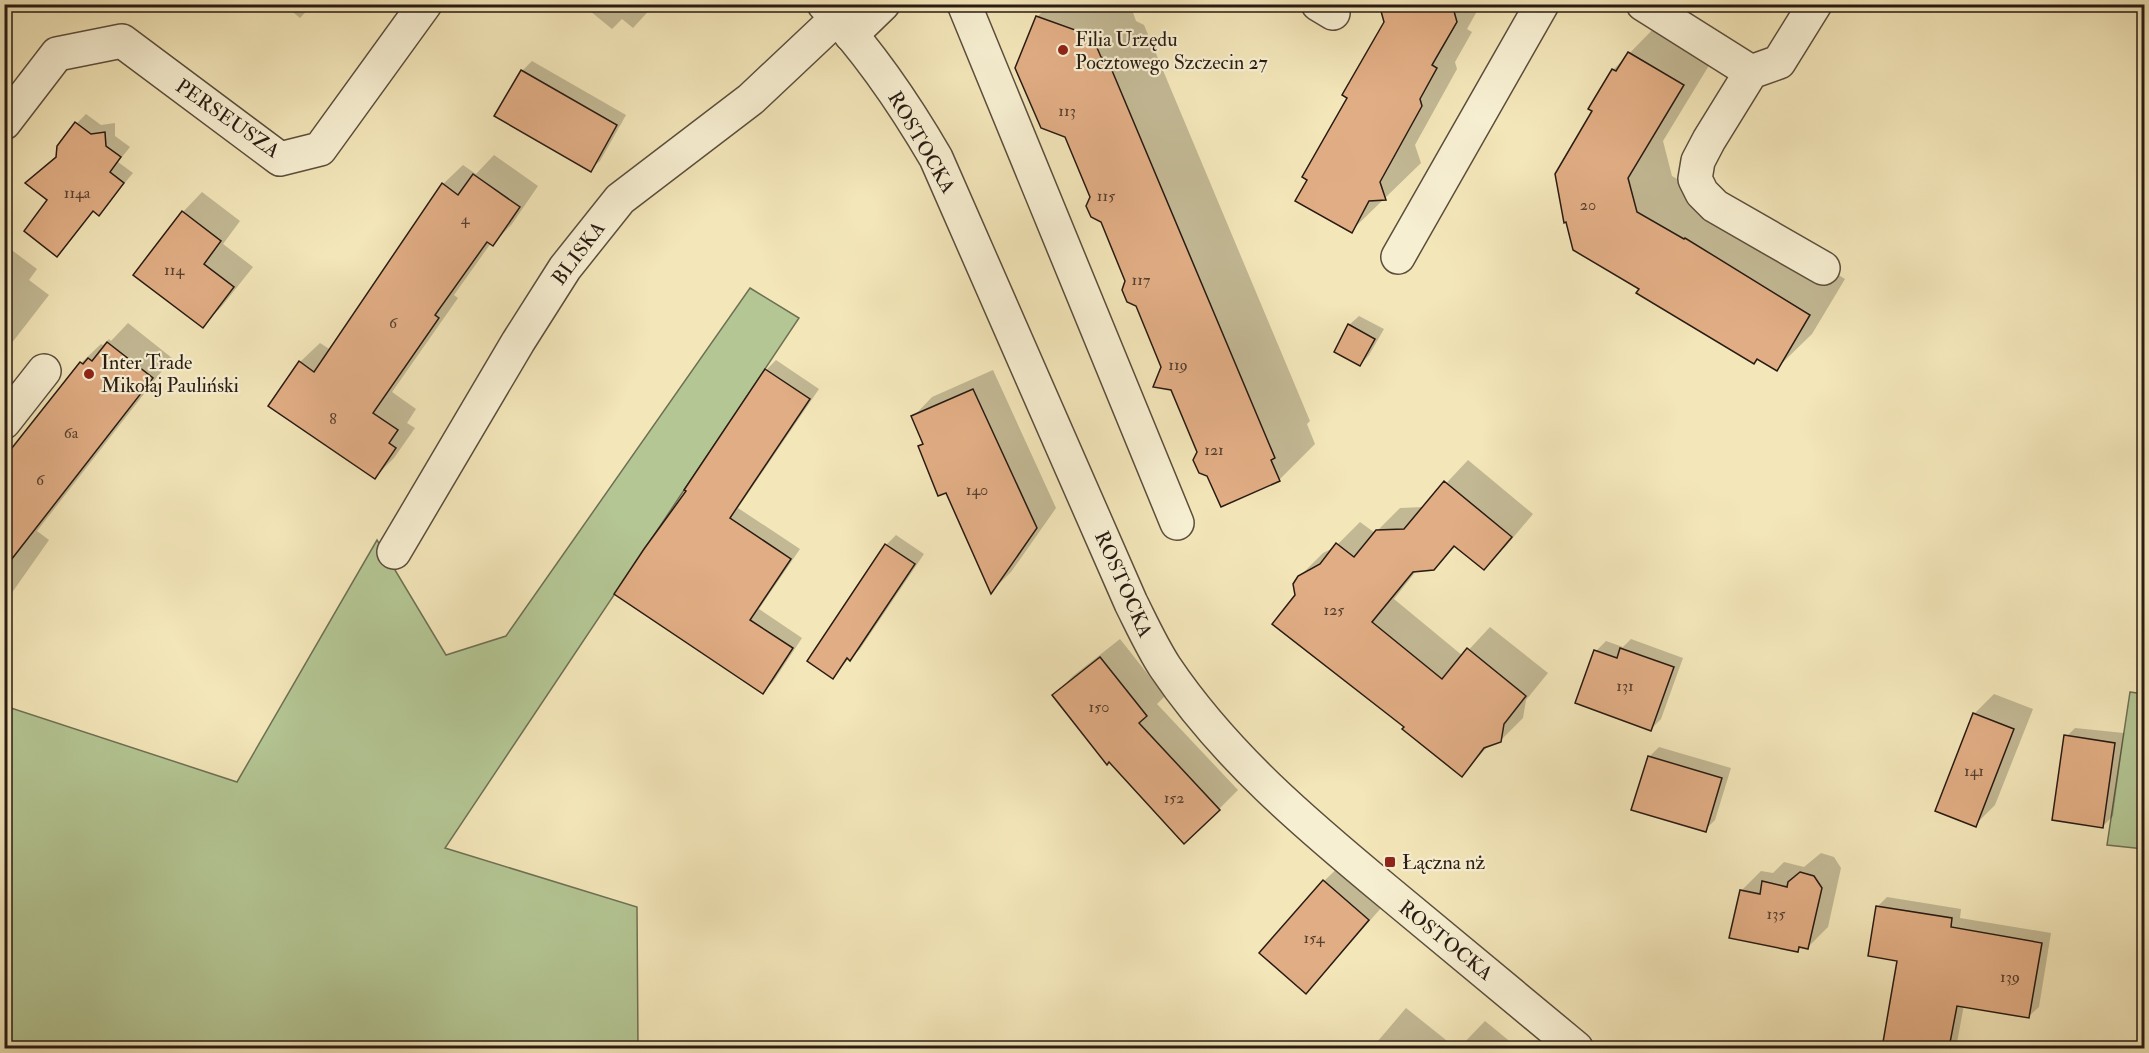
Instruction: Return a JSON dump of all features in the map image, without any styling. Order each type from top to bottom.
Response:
[{"type":"street","name":"PERSEUSZA","points":[[4,123],[57,54],[122,41],[280,159],[320,149],[425,4]]},
{"type":"street","name":"BLISKA","points":[[394,552],[518,342],[565,268],[620,199],[751,99],[837,19],[883,4]]},
{"type":"street","points":[[964,4],[1177,523]]},
{"type":"street","points":[[1398,257],[1542,4]]},
{"type":"street","points":[[1643,4],[1751,72]]},
{"type":"street","points":[[1815,4],[1779,62],[1751,72],[1708,140],[1698,161],[1695,179],[1702,193],[1715,206],[1823,268]]},
{"type":"street","name":"ROSTOCKA","points":[[837,19],[906,109],[936,158],[1131,603],[1151,644],[1182,692],[1213,731],[1289,808],[1576,1048]]},
{"type":"street","points":[[4,422],[44,371]]},
{"type":"green space","points":[[750,288],[799,318],[445,848],[637,907],[638,1048],[5,1048],[5,706],[237,782],[377,540],[446,655],[506,636]]},
{"type":"green space","points":[[2130,692],[2144,694],[2144,849],[2107,845]]},
{"type":"building","points":[[1379,4],[1452,4],[1457,22],[1432,65],[1437,68],[1420,99],[1422,106],[1380,182],[1386,200],[1369,201],[1352,233],[1295,201],[1307,180],[1302,177],[1347,98],[1342,95],[1384,22]]},
{"type":"building","points":[[1036,16],[1092,36],[1101,57],[1108,61],[1275,458],[1271,460],[1280,481],[1221,507],[1207,476],[1199,473],[1193,460],[1197,452],[1171,390],[1153,387],[1161,367],[1136,306],[1127,302],[1122,290],[1125,281],[1101,222],[1091,217],[1086,206],[1090,197],[1065,137],[1041,128],[1015,68]]},
{"type":"building","points":[[1628,52],[1684,85],[1628,178],[1637,212],[1685,238],[1810,315],[1777,371],[1757,359],[1754,364],[1636,293],[1639,289],[1573,250],[1566,222],[1564,223],[1555,174],[1592,111],[1588,109],[1612,69],[1616,71]]},
{"type":"building","points":[[521,70],[617,125],[591,172],[494,116]]},
{"type":"building","points":[[75,122],[91,134],[105,132],[106,146],[121,157],[110,172],[124,183],[99,216],[93,211],[57,257],[24,231],[47,200],[25,183],[56,157],[57,146]]},
{"type":"building","points":[[473,174],[520,207],[493,246],[487,242],[435,315],[439,318],[373,413],[398,430],[389,443],[396,448],[375,479],[268,406],[299,361],[314,372],[442,183],[458,195]]},
{"type":"building","points":[[182,211],[221,241],[204,264],[234,287],[203,328],[133,275]]},
{"type":"building","points":[[1348,324],[1375,339],[1360,366],[1334,352]]},
{"type":"building","points":[[107,342],[153,378],[4,569],[4,458],[80,362],[83,364],[88,358],[92,361]]},
{"type":"building","points":[[765,369],[810,399],[730,518],[791,559],[750,620],[793,648],[763,694],[614,594],[686,491],[684,490]]},
{"type":"building","points":[[973,389],[1037,528],[991,594],[946,493],[938,496],[918,446],[923,444],[911,416]]},
{"type":"building","points":[[1444,481],[1512,537],[1484,570],[1454,546],[1434,570],[1413,572],[1372,622],[1442,679],[1467,648],[1526,696],[1504,724],[1501,742],[1484,748],[1462,777],[1402,729],[1404,727],[1272,624],[1295,595],[1293,584],[1298,576],[1320,564],[1336,543],[1354,557],[1376,530],[1404,529]]},
{"type":"building","points":[[885,544],[915,564],[850,661],[847,658],[833,679],[807,661]]},
{"type":"building","points":[[1620,648],[1674,667],[1651,731],[1575,703],[1594,650],[1617,658]]},
{"type":"building","points":[[1100,657],[1147,716],[1139,723],[1220,810],[1184,844],[1109,762],[1107,765],[1052,695]]},
{"type":"building","points":[[1973,713],[2014,729],[1976,827],[1935,811]]},
{"type":"building","points":[[2064,735],[2115,743],[2103,828],[2052,820]]},
{"type":"building","points":[[1648,756],[1722,778],[1706,832],[1631,810]]},
{"type":"building","points":[[1800,872],[1814,876],[1822,888],[1808,949],[1799,947],[1798,952],[1729,938],[1740,890],[1760,894],[1762,881],[1787,887],[1788,882]]},
{"type":"building","points":[[1323,880],[1369,920],[1306,994],[1259,953]]},
{"type":"building","points":[[1876,906],[1952,918],[1951,927],[2042,943],[2029,1018],[1957,1006],[1949,1048],[1882,1048],[1897,961],[1868,956]]},
{"type":"place","name":"Filia Urzędu Pocztowego Szczecin 27","points":[[1063,50]]},
{"type":"place","name":"Inter Trade Mikołaj Pauliński","points":[[89,374]]},
{"type":"place","name":"Łączna nż","points":[[1390,862]]}]
